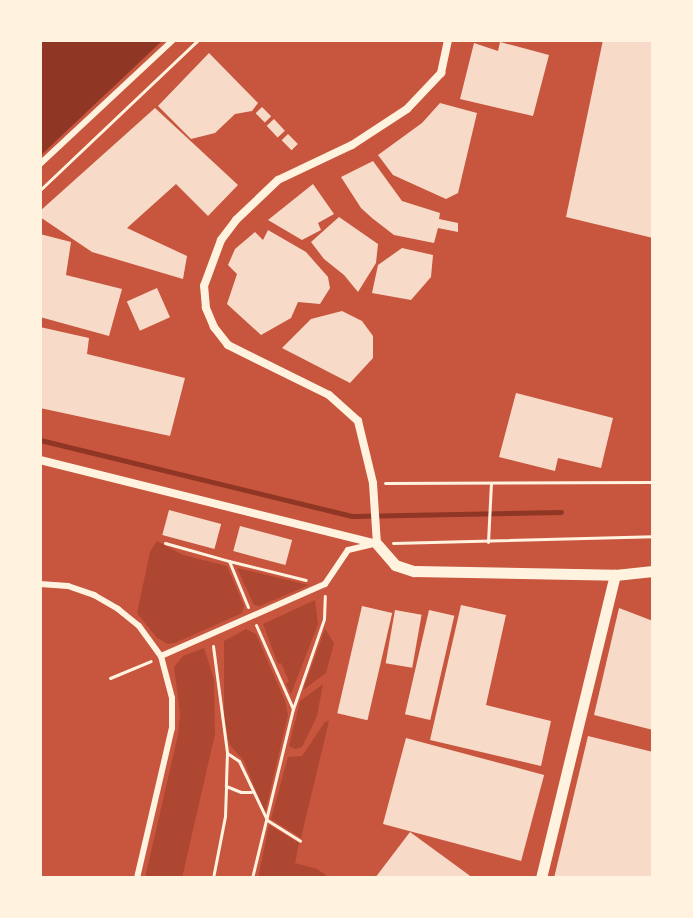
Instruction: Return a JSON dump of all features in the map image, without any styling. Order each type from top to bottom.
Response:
[{"type":"street","points":[[40,164],[173,40]]},
{"type":"street","points":[[377,544],[373,483],[358,421],[329,395],[228,345],[214,327],[206,308],[204,286],[221,240],[236,220],[278,180],[352,145],[407,109],[441,73],[448,40]]},
{"type":"street","points":[[40,460],[377,544],[395,565],[414,571],[615,575],[653,571]]},
{"type":"street","points":[[161,656],[325,584],[348,550],[377,544]]},
{"type":"street","points":[[541,878],[615,575]]},
{"type":"street","points":[[40,584],[68,586],[94,595],[118,609],[139,626],[161,656],[172,698],[172,728],[137,878]]},
{"type":"path","points":[[40,190],[198,40]]},
{"type":"path","points":[[373,483],[653,482]]},
{"type":"path","points":[[488,542],[491,483]]},
{"type":"path","points":[[377,544],[653,536]]},
{"type":"path","points":[[179,547],[181,540]]},
{"type":"path","points":[[165,543],[229,561]]},
{"type":"path","points":[[199,553],[201,546]]},
{"type":"path","points":[[252,878],[293,709],[324,619],[325,584]]},
{"type":"path","points":[[211,635],[227,753],[225,816],[213,878]]},
{"type":"path","points":[[110,678],[161,656]]},
{"type":"path","points":[[227,753],[239,761],[251,792],[267,820],[300,841]]},
{"type":"path","points":[[226,786],[251,792]]},
{"type":"shaded area","points":[[40,40],[163,40],[40,156]]},
{"type":"shaded area","points":[[157,541],[183,555],[227,566],[244,606],[242,613],[175,643],[168,644],[157,638],[137,613],[150,552]]},
{"type":"shaded area","points":[[237,568],[309,585],[260,606],[254,605]]},
{"type":"shaded area","points":[[315,600],[318,624],[291,694],[286,684],[289,681],[281,663],[278,664],[263,624]]},
{"type":"shaded area","points":[[246,629],[256,634],[288,715],[265,813],[244,761],[229,744],[224,716],[224,641]]},
{"type":"shaded area","points":[[325,629],[334,643],[326,673],[303,690]]},
{"type":"shaded area","points":[[204,648],[214,679],[215,734],[182,878],[145,878],[178,735],[180,714],[174,667],[183,656]]},
{"type":"shaded area","points":[[323,684],[317,716],[302,747],[295,749],[289,746],[300,701]]},
{"type":"shaded area","points":[[329,721],[301,838],[271,819],[288,757],[302,756],[325,722]]},
{"type":"shaded area","points":[[269,825],[299,843],[295,863],[317,869],[326,875],[324,878],[258,878]]},
{"type":"building","points":[[603,40],[653,40],[653,238],[566,217]]},
{"type":"building","points":[[500,42],[549,55],[533,116],[460,99],[474,43],[498,51]]},
{"type":"building","points":[[209,53],[258,103],[252,111],[235,114],[215,133],[191,139],[158,106]]},
{"type":"building","points":[[440,103],[477,113],[458,193],[446,199],[393,175],[378,155],[422,123]]},
{"type":"building","points":[[262,107],[271,116],[265,123],[256,113]]},
{"type":"building","points":[[155,108],[238,185],[208,216],[176,184],[127,228],[187,256],[183,279],[92,252],[40,217],[40,211]]},
{"type":"building","points":[[274,119],[285,131],[278,138],[267,126]]},
{"type":"building","points":[[288,134],[298,144],[292,150],[282,140]]},
{"type":"building","points":[[373,161],[402,201],[440,213],[439,219],[458,223],[458,232],[438,228],[434,243],[394,235],[372,218],[361,208],[341,177]]},
{"type":"building","points":[[313,184],[334,214],[318,223],[321,230],[302,240],[268,220]]},
{"type":"building","points":[[339,217],[378,244],[376,263],[358,292],[311,242]]},
{"type":"building","points":[[268,230],[306,252],[328,277],[330,288],[320,304],[298,302],[291,318],[261,335],[227,304],[237,274],[228,265],[235,249],[255,232],[263,240]]},
{"type":"building","points":[[40,234],[71,242],[66,275],[122,289],[109,336],[40,317]]},
{"type":"building","points":[[402,248],[433,255],[431,277],[411,300],[372,293],[378,265]]},
{"type":"building","points":[[157,288],[170,317],[140,331],[127,301]]},
{"type":"building","points":[[342,311],[362,321],[373,336],[373,358],[350,383],[282,348],[311,319]]},
{"type":"building","points":[[40,327],[89,338],[87,354],[185,378],[170,436],[40,408]]},
{"type":"building","points":[[516,393],[613,418],[601,468],[558,458],[555,471],[499,457]]},
{"type":"building","points":[[169,510],[221,524],[214,549],[162,535]]},
{"type":"building","points":[[240,526],[292,540],[285,565],[233,551]]},
{"type":"building","points":[[461,605],[506,615],[486,705],[551,721],[541,766],[430,740]]},
{"type":"building","points":[[362,606],[392,613],[367,720],[337,713]]},
{"type":"building","points":[[619,608],[653,621],[653,730],[594,715]]},
{"type":"building","points":[[395,610],[422,615],[412,668],[386,663]]},
{"type":"building","points":[[429,610],[454,616],[430,720],[405,714]]},
{"type":"building","points":[[588,736],[653,752],[653,878],[554,878]]},
{"type":"building","points":[[406,738],[544,775],[521,861],[383,824]]},
{"type":"building","points":[[410,832],[473,878],[375,878]]},
{"type":"waterway","points":[[40,440],[352,516],[561,512]]}]
